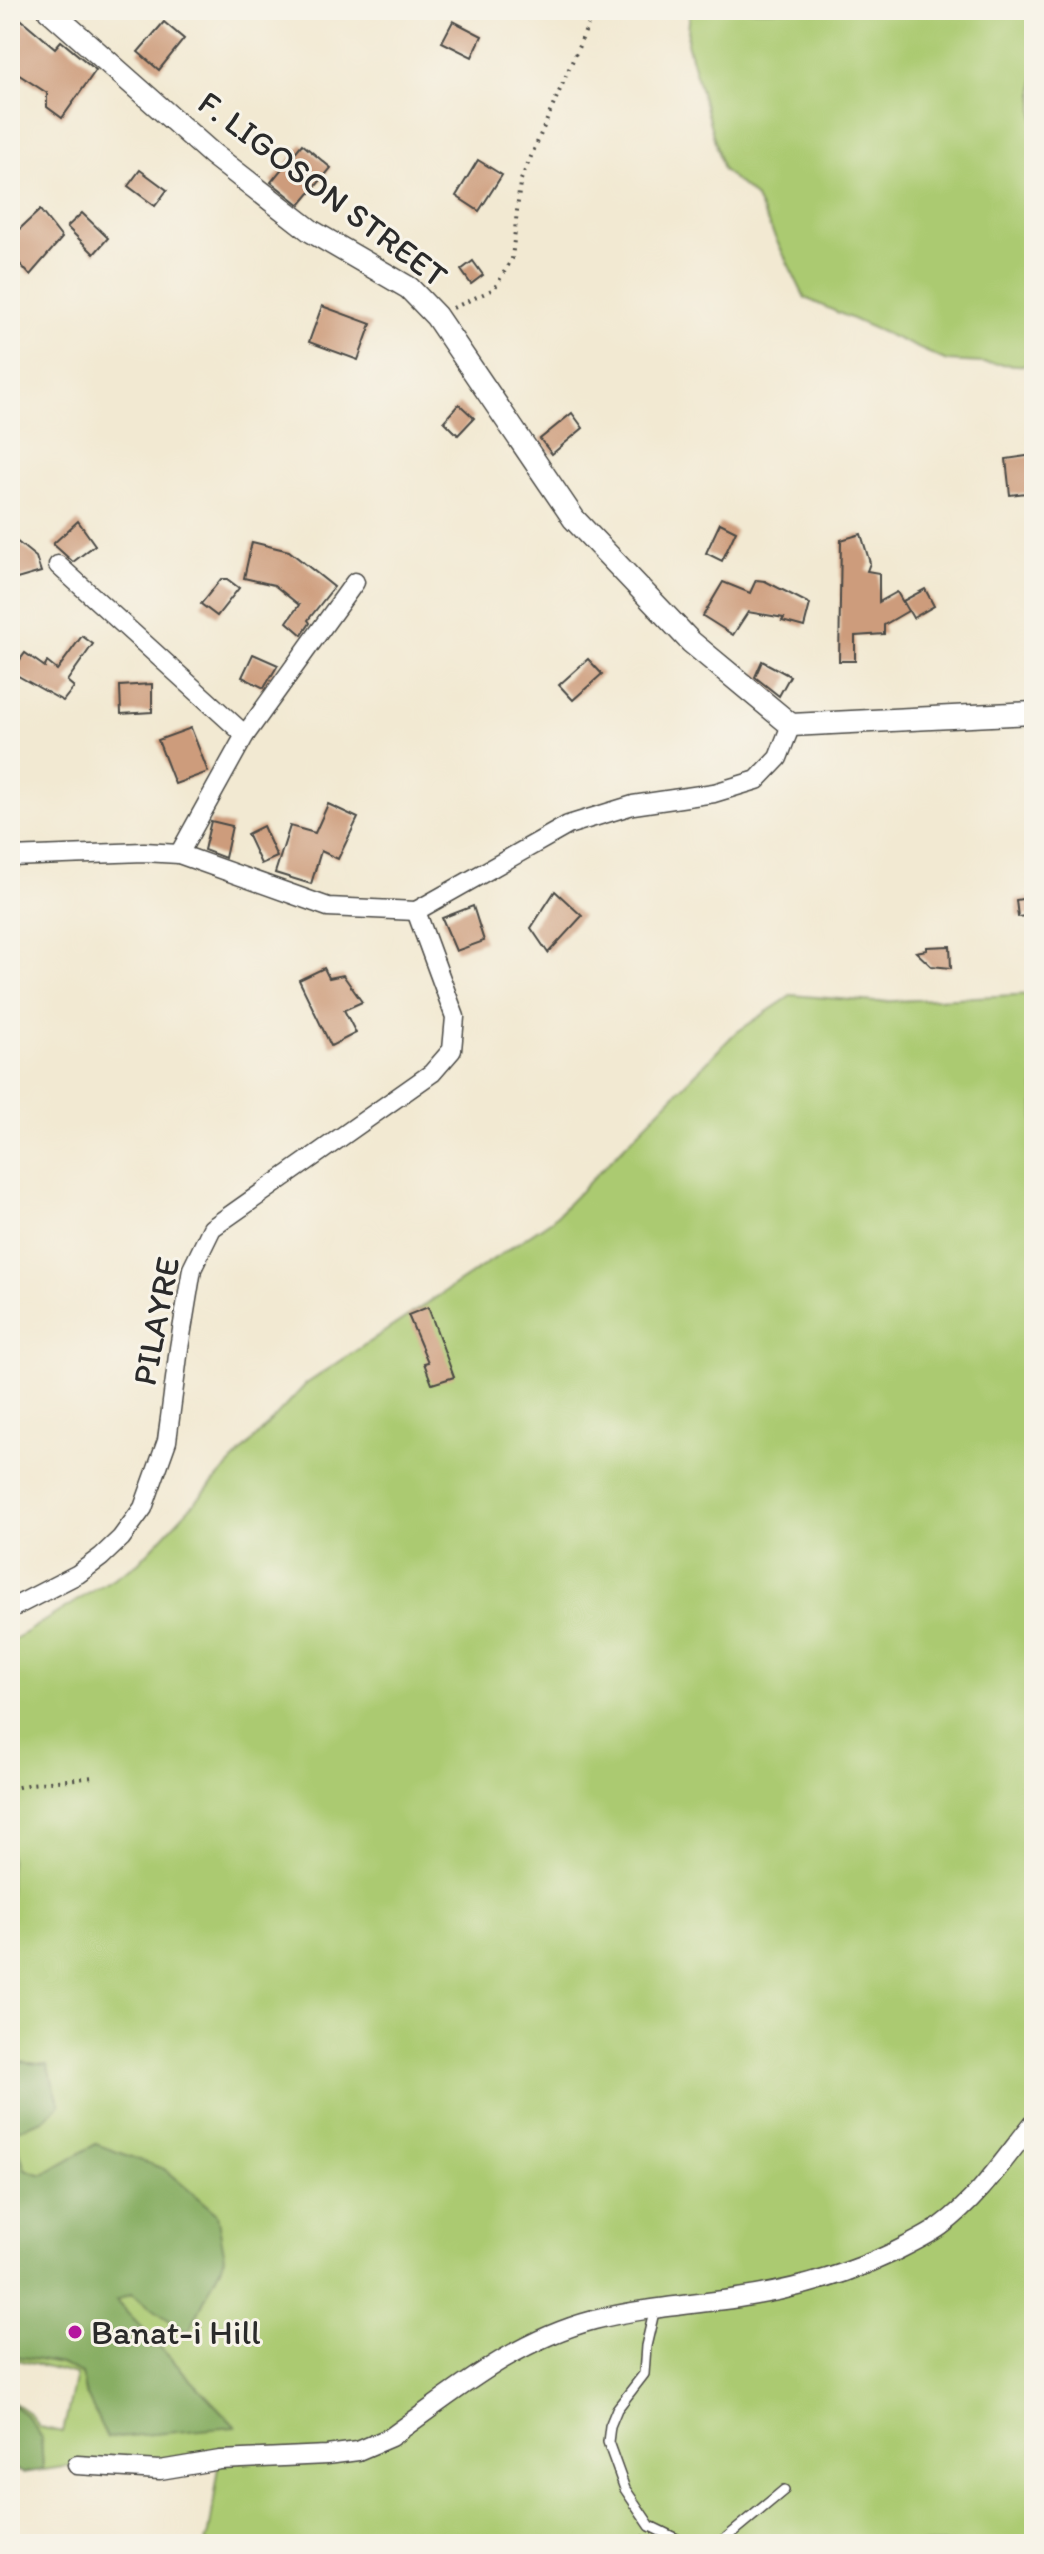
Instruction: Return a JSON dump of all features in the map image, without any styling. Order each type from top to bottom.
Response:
[{"type":"street","name":"F. LIGOSON STREET","points":[[49,10],[237,173],[311,231],[409,288],[436,316],[574,519],[691,642],[791,725]]},
{"type":"street","points":[[58,565],[245,735]]},
{"type":"street","points":[[179,854],[245,735],[355,582]]},
{"type":"street","points":[[10,857],[144,852],[179,854],[328,907],[416,911],[568,825],[633,805],[714,793],[757,780],[778,758],[791,725],[1034,713]]},
{"type":"street","name":"PILAYRE","points":[[10,1609],[78,1574],[101,1557],[121,1538],[143,1508],[167,1441],[192,1269],[212,1228],[432,1073],[452,1050],[455,1017],[416,911]]},
{"type":"street","points":[[77,2465],[160,2470],[220,2460],[358,2451],[391,2437],[499,2359],[533,2342],[595,2320],[804,2286],[867,2265],[939,2227],[954,2215],[971,2200],[1034,2122]]},
{"type":"lane","points":[[655,2308],[646,2346],[644,2374],[617,2409],[608,2442],[625,2489],[650,2526],[687,2544]]},
{"type":"lane","points":[[719,2544],[784,2490]]},
{"type":"path","points":[[436,316],[494,289],[512,259],[520,182],[588,25]]},
{"type":"path","points":[[10,1789],[94,1777]]},
{"type":"green space","points":[[690,10],[1034,10],[1034,366],[947,361],[805,298],[755,197],[723,170],[687,43]]},
{"type":"green space","points":[[1034,994],[1034,2544],[205,2544],[220,2460],[77,2465],[43,2470],[41,2437],[10,2400],[29,2413],[39,2427],[63,2432],[76,2375],[10,2358],[10,2355],[61,2364],[82,2374],[85,2392],[115,2301],[131,2294],[188,2332],[96,2144],[42,2175],[25,2169],[13,2131],[43,2120],[47,2065],[10,2061],[10,1642],[138,1563],[306,1384],[552,1220],[734,1034],[792,995],[875,1002]]},
{"type":"green space","points":[[10,2061],[47,2065],[60,2105],[43,2120],[13,2131],[25,2169],[42,2175],[96,2144],[164,2169],[217,2214],[225,2258],[188,2333],[131,2294],[116,2301],[236,2427],[107,2438],[85,2392],[82,2374],[61,2364],[10,2355]]},
{"type":"green space","points":[[10,2403],[26,2415],[41,2437],[43,2470],[23,2473],[10,2467]]},
{"type":"building","points":[[10,10],[55,48],[61,41],[96,70],[62,118],[47,107],[47,93],[10,69]]},
{"type":"building","points":[[453,21],[482,36],[472,57],[442,42]]},
{"type":"building","points":[[164,22],[184,39],[159,70],[138,52]]},
{"type":"building","points":[[302,144],[331,168],[300,205],[271,182]]},
{"type":"building","points":[[478,160],[502,175],[479,211],[456,196]]},
{"type":"building","points":[[140,170],[167,190],[155,206],[128,186]]},
{"type":"building","points":[[40,210],[62,238],[30,275],[10,253],[10,238]]},
{"type":"building","points":[[82,213],[108,238],[94,254],[67,227]]},
{"type":"building","points":[[473,261],[483,275],[471,284],[461,270]]},
{"type":"building","points":[[322,306],[371,324],[358,360],[309,342]]},
{"type":"building","points":[[459,404],[474,418],[458,435],[444,421]]},
{"type":"building","points":[[572,413],[583,428],[552,454],[540,439]]},
{"type":"building","points":[[1034,455],[1034,492],[1010,495],[1006,459]]},
{"type":"building","points":[[78,521],[95,545],[73,562],[53,544]]},
{"type":"building","points":[[720,523],[736,531],[722,561],[706,553]]},
{"type":"building","points":[[861,534],[870,563],[867,571],[879,573],[879,602],[897,592],[908,611],[884,625],[884,634],[855,636],[855,661],[839,661],[841,540]]},
{"type":"building","points":[[10,536],[36,557],[41,572],[10,581]]},
{"type":"building","points":[[252,542],[289,551],[334,587],[308,620],[310,623],[302,635],[287,622],[299,605],[274,585],[244,578]]},
{"type":"building","points":[[221,579],[227,579],[239,588],[217,616],[201,604]]},
{"type":"building","points":[[756,580],[765,581],[810,604],[804,627],[782,621],[784,618],[748,612],[733,635],[703,616],[723,582],[750,593]]},
{"type":"building","points":[[925,589],[934,606],[913,618],[903,601]]},
{"type":"building","points":[[82,636],[93,644],[67,681],[74,687],[63,701],[11,672],[25,653],[45,667],[47,662],[57,670]]},
{"type":"building","points":[[253,654],[278,665],[264,688],[242,677]]},
{"type":"building","points":[[588,659],[602,674],[573,700],[559,685]]},
{"type":"building","points":[[762,661],[790,676],[779,696],[755,677]]},
{"type":"building","points":[[152,684],[152,712],[121,714],[120,686]]},
{"type":"building","points":[[191,728],[208,772],[175,784],[158,740]]},
{"type":"building","points":[[328,804],[358,818],[338,859],[321,851],[311,884],[275,873],[290,826],[315,833]]},
{"type":"building","points":[[211,821],[232,826],[225,858],[204,850]]},
{"type":"building","points":[[263,826],[277,857],[261,864],[247,834]]},
{"type":"building","points":[[555,891],[582,916],[548,953],[531,928]]},
{"type":"building","points":[[1034,897],[1034,915],[1018,917],[1016,900]]},
{"type":"building","points":[[473,906],[484,941],[456,951],[442,918]]},
{"type":"building","points":[[950,946],[951,968],[931,966],[916,952],[927,950],[927,947]]},
{"type":"building","points":[[324,968],[329,978],[343,975],[362,1002],[344,1010],[356,1033],[331,1046],[299,980]]},
{"type":"building","points":[[428,1307],[454,1377],[432,1384],[424,1363],[428,1362],[408,1315]]},
{"type":"place","name":"Banat-i Hill","points":[[75,2332]]}]
